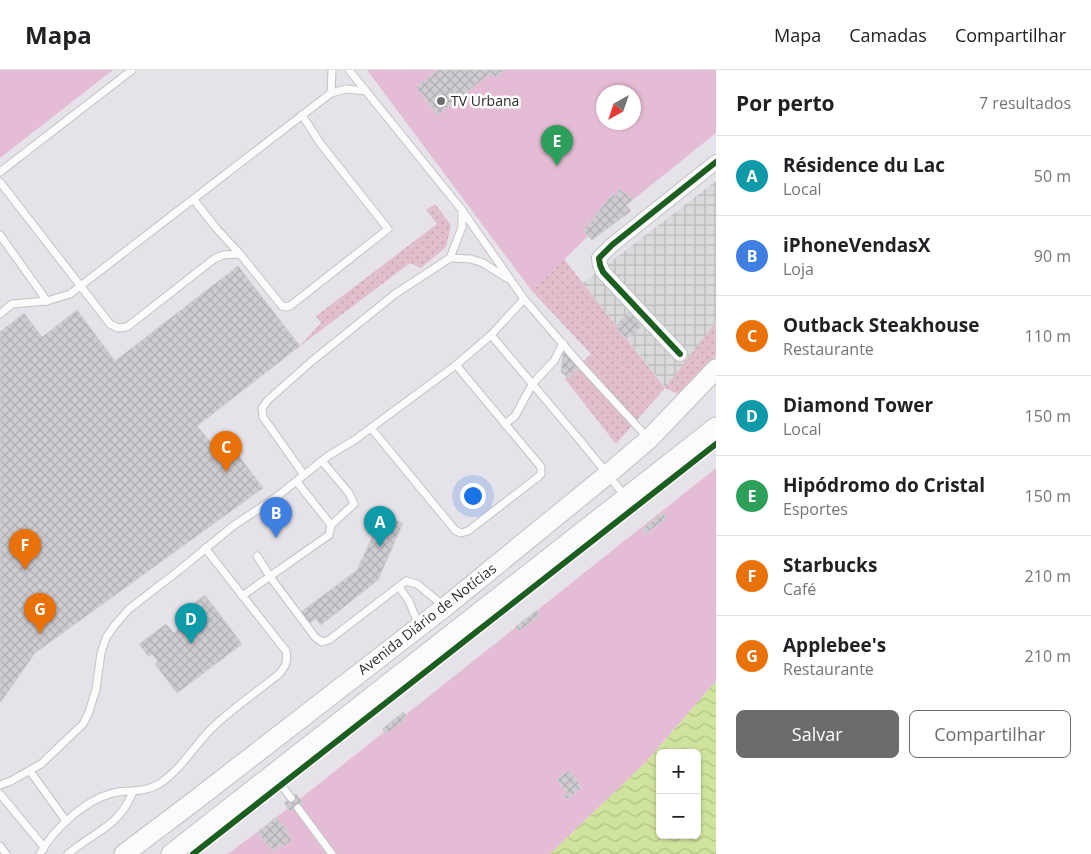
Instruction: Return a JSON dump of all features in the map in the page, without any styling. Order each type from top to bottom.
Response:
[{"type":"main road","name":"Avenida Diário de Notícias","points":[[124,854],[445,607],[608,474],[649,439],[716,369]]},
{"type":"main road","name":"Avenida Diário de Notícias","points":[[171,854],[716,428]]},
{"type":"street","points":[[680,354],[603,272],[599,258],[716,162]]},
{"type":"lane","points":[[0,172],[132,70]]},
{"type":"lane","points":[[331,93],[332,70]]},
{"type":"lane","points":[[349,70],[462,210],[524,300],[649,439]]},
{"type":"lane","points":[[0,314],[12,304],[47,301],[70,294],[331,93],[346,89],[366,91]]},
{"type":"lane","points":[[194,200],[282,306],[286,307],[388,230],[320,143],[302,115]]},
{"type":"lane","points":[[0,182],[110,324],[118,328],[127,327],[214,259],[223,255],[240,254]]},
{"type":"lane","points":[[304,475],[263,417],[262,408],[268,400],[340,338],[395,294],[450,258],[460,237],[462,210]]},
{"type":"lane","points":[[0,235],[47,301]]},
{"type":"lane","points":[[450,258],[471,259],[483,263],[510,280]]},
{"type":"lane","points":[[0,785],[12,781],[41,764],[83,724],[96,690],[101,653],[106,638],[130,609],[233,526],[297,482],[325,458],[371,428],[456,365],[491,334],[524,300]]},
{"type":"lane","points":[[491,334],[626,498]]},
{"type":"lane","points":[[505,424],[515,416],[533,383],[554,362],[563,343]]},
{"type":"lane","points":[[371,428],[455,530],[461,533],[468,531],[541,474],[541,467],[456,365]]},
{"type":"lane","points":[[242,596],[271,578],[329,535],[330,525],[354,504],[349,493],[325,458]]},
{"type":"lane","points":[[297,482],[330,525]]},
{"type":"lane","points":[[0,794],[42,852],[66,822],[95,801],[119,792],[149,789],[168,777],[211,729],[279,674],[288,659],[286,651],[205,548]]},
{"type":"lane","points":[[257,556],[315,637],[322,642],[329,640],[406,581],[417,584],[445,607]]},
{"type":"lane","points":[[399,586],[409,600],[419,627]]},
{"type":"lane","points":[[30,771],[66,822]]},
{"type":"lane","points":[[273,774],[291,798]]},
{"type":"lane","points":[[68,854],[83,842],[108,827],[119,817],[126,808],[133,792]]},
{"type":"lane","points":[[298,808],[332,854]]},
{"type":"lane","points":[[0,846],[6,854]]},
{"type":"shaded area","points":[[0,70],[113,70],[0,158]]},
{"type":"shaded area","points":[[367,70],[716,70],[716,133],[588,236],[532,291]]},
{"type":"shaded area","points":[[716,181],[716,322],[666,388],[583,283]]},
{"type":"shaded area","points":[[435,204],[451,225],[446,247],[421,268],[410,263],[300,346],[321,323],[316,316],[437,224],[426,210]]},
{"type":"shaded area","points":[[564,259],[665,388],[616,444],[565,379],[591,354],[532,291]]},
{"type":"shaded area","points":[[716,322],[716,356],[683,396],[665,388]]},
{"type":"shaded area","points":[[716,468],[716,681],[646,762],[550,854],[228,854]]},
{"type":"water","points":[[716,681],[716,854],[550,854],[656,750],[656,839],[701,839],[701,749],[657,749]]},
{"type":"building","name":"TV Urbana","points":[[438,70],[504,70],[497,77],[490,74],[438,115],[416,87]]},
{"type":"building","points":[[620,189],[633,199],[626,205],[631,211],[592,240],[583,231],[612,194],[615,196]]},
{"type":"building","points":[[238,266],[300,346],[197,426],[216,448],[227,440],[263,488],[35,653],[0,703],[0,332],[24,313],[42,337],[77,310],[115,361]]},
{"type":"building","points":[[630,312],[642,326],[626,339],[617,328],[621,325],[619,322]]},
{"type":"building","points":[[564,345],[580,366],[568,378],[561,372]]},
{"type":"building","points":[[663,513],[667,518],[645,534],[642,529]]},
{"type":"building","points":[[382,515],[403,523],[378,580],[321,625],[316,619],[310,623],[301,612],[357,570]]},
{"type":"building","points":[[205,595],[242,644],[177,693],[155,664],[158,662],[152,654],[148,656],[139,644],[166,624],[174,633],[185,625],[178,615]]},
{"type":"building","points":[[537,610],[540,615],[519,631],[515,627]]},
{"type":"building","points":[[403,712],[407,717],[386,734],[382,729]]},
{"type":"building","points":[[569,770],[582,788],[567,799],[564,796],[567,793],[557,779]]},
{"type":"building","points":[[296,794],[303,803],[291,812],[284,803]]},
{"type":"building","points":[[276,817],[288,831],[286,832],[292,840],[282,847],[280,845],[273,851],[257,833]]},
{"type":"cycle path","points":[[680,354],[603,272],[599,258],[612,245],[716,162]]},
{"type":"cycle path","points":[[193,854],[716,444]]},
{"type":"place","name":"TV Urbana","points":[[441,101]]},
{"type":"place","name":"Hipódromo do Cristal","points":[[557,166]]},
{"type":"place","name":"Outback Steakhouse","points":[[226,472]]},
{"type":"place","name":"iPhoneVendasX","points":[[276,538]]},
{"type":"place","name":"Résidence du Lac","points":[[380,547]]},
{"type":"place","name":"Starbucks","points":[[25,570]]},
{"type":"place","name":"Applebee's","points":[[40,634]]},
{"type":"place","name":"Diamond Tower","points":[[191,644]]}]
